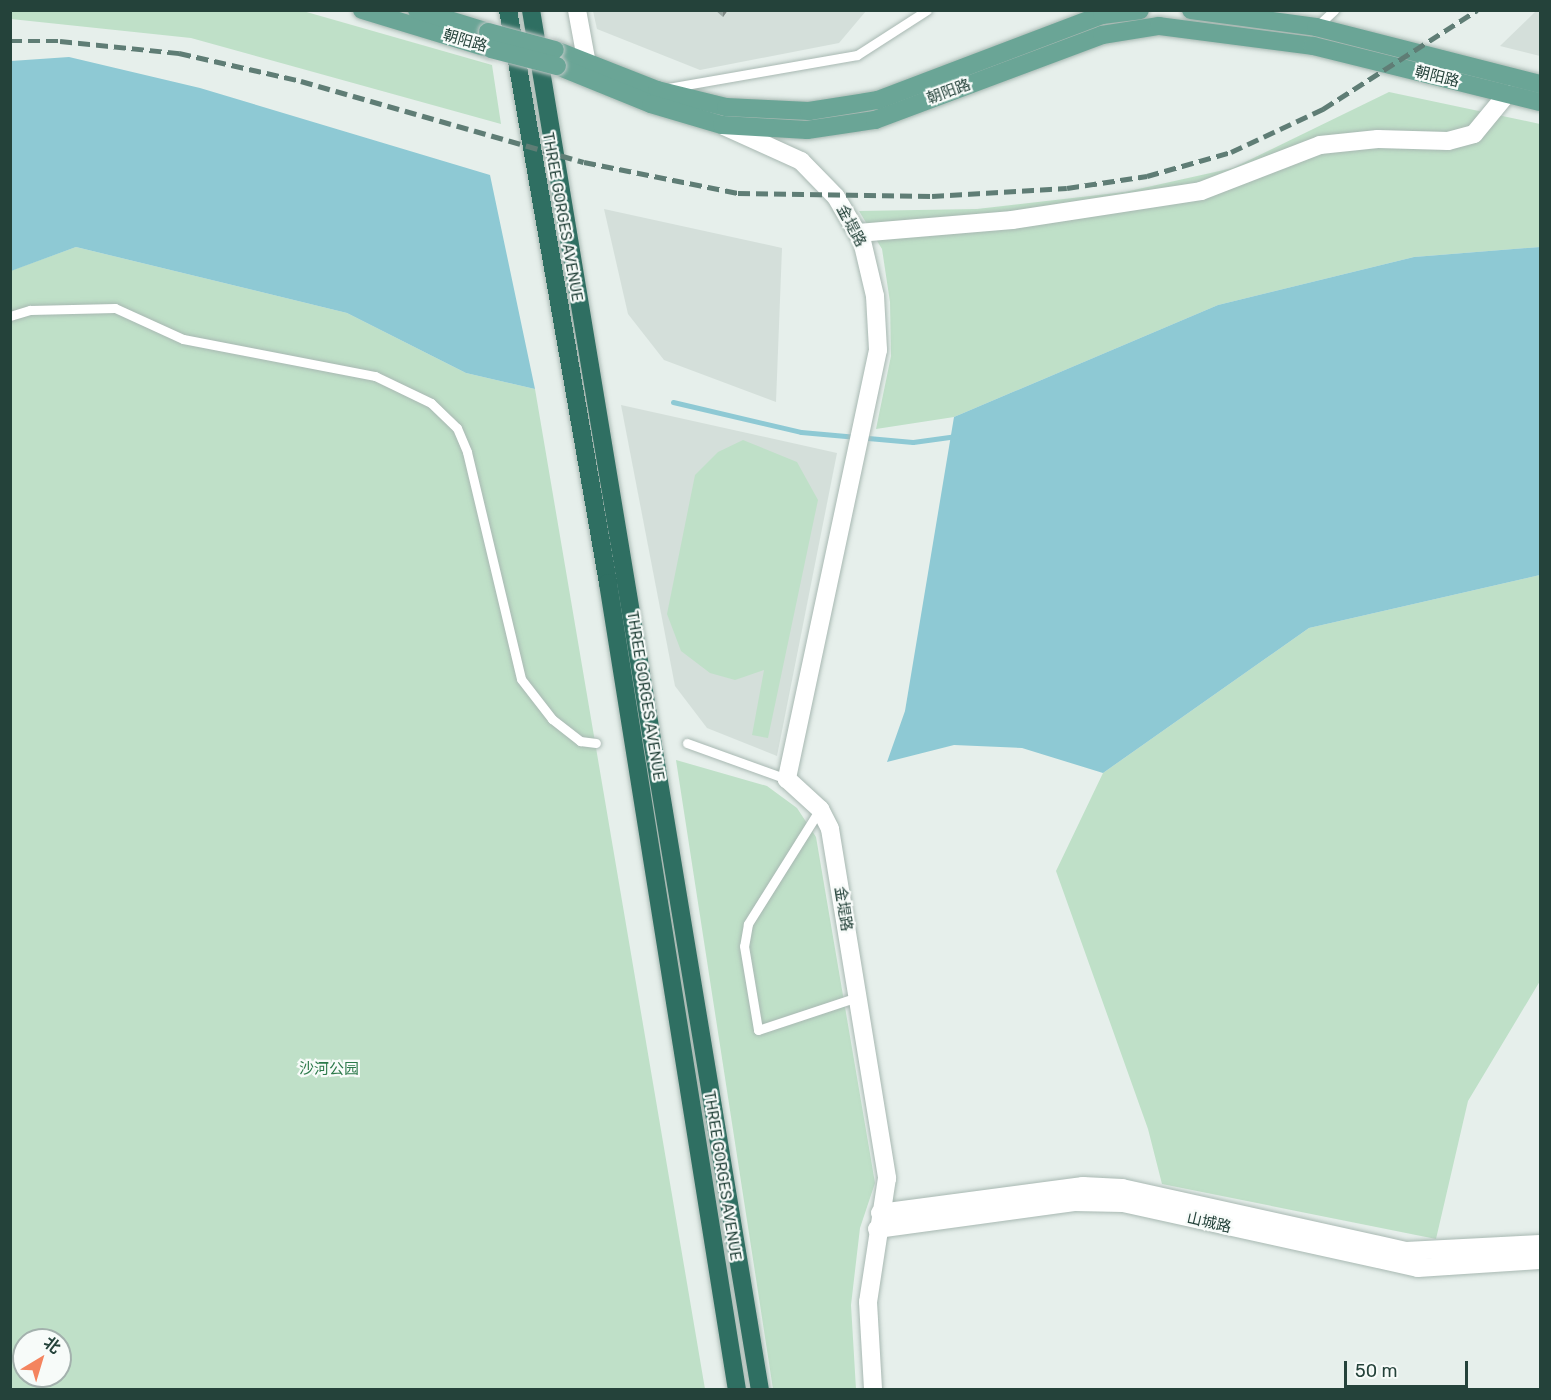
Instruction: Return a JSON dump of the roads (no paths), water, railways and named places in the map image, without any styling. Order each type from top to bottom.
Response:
[{"type":"highway","name":"THREE GORGES AVENUE","points":[[508,10],[608,583],[737,1389]]},
{"type":"highway","name":"THREE GORGES AVENUE","points":[[531,10],[760,1389]]},
{"type":"main road","name":"朝阳路","points":[[362,10],[587,64],[657,90],[726,107],[809,111],[878,100],[1102,15],[1140,10]]},
{"type":"main road","name":"朝阳路","points":[[417,10],[489,40]]},
{"type":"main road","name":"朝阳路","points":[[1191,10],[1316,27],[1540,84]]},
{"type":"main road","name":"朝阳路","points":[[556,58],[651,104],[722,125],[807,130],[875,120],[1102,35],[1159,26],[1313,46],[1540,102]]},
{"type":"street","points":[[576,10],[587,64]]},
{"type":"street","points":[[858,233],[1012,220],[1201,190],[1320,145],[1378,139],[1448,141],[1474,134],[1507,94]]},
{"type":"street","name":"金堤路","points":[[722,125],[801,161],[836,197],[858,233],[875,296],[878,350],[864,425],[787,779],[820,809],[830,830],[887,1178],[868,1302],[873,1389]]},
{"type":"street","name":"山城路","points":[[879,1221],[1083,1186],[1122,1188],[1406,1251],[1540,1244]]},
{"type":"street","name":"山城路","points":[[879,1221],[1074,1202],[1123,1203],[1418,1268],[1540,1260]]},
{"type":"lane","points":[[657,90],[857,55],[927,10]]},
{"type":"lane","points":[[1316,27],[1334,10]]},
{"type":"lane","points":[[10,316],[30,310],[115,309],[183,339],[375,376],[431,402],[457,428],[467,452],[521,679],[552,719],[580,741],[596,743]]},
{"type":"lane","points":[[687,743],[787,779]]},
{"type":"lane","points":[[820,809],[748,924],[744,946],[758,1030],[857,997]]},
{"type":"water","points":[[69,57],[200,88],[490,175],[535,389],[466,373],[347,313],[76,247],[11,271],[11,61]]},
{"type":"water","points":[[1540,247],[1540,575],[1309,628],[1103,773],[1022,748],[954,745],[887,762],[905,711],[954,417],[1218,305],[1414,257]]},
{"type":"waterway","points":[[673,402],[801,432],[913,442],[957,436]]},
{"type":"railway","points":[[10,41],[60,41],[179,53],[301,81],[584,162],[738,193],[932,196],[1067,188],[1147,176],[1231,152],[1323,109],[1477,10]]},
{"type":"park label","name":"沙河公园","points":[[329,1070]]}]
